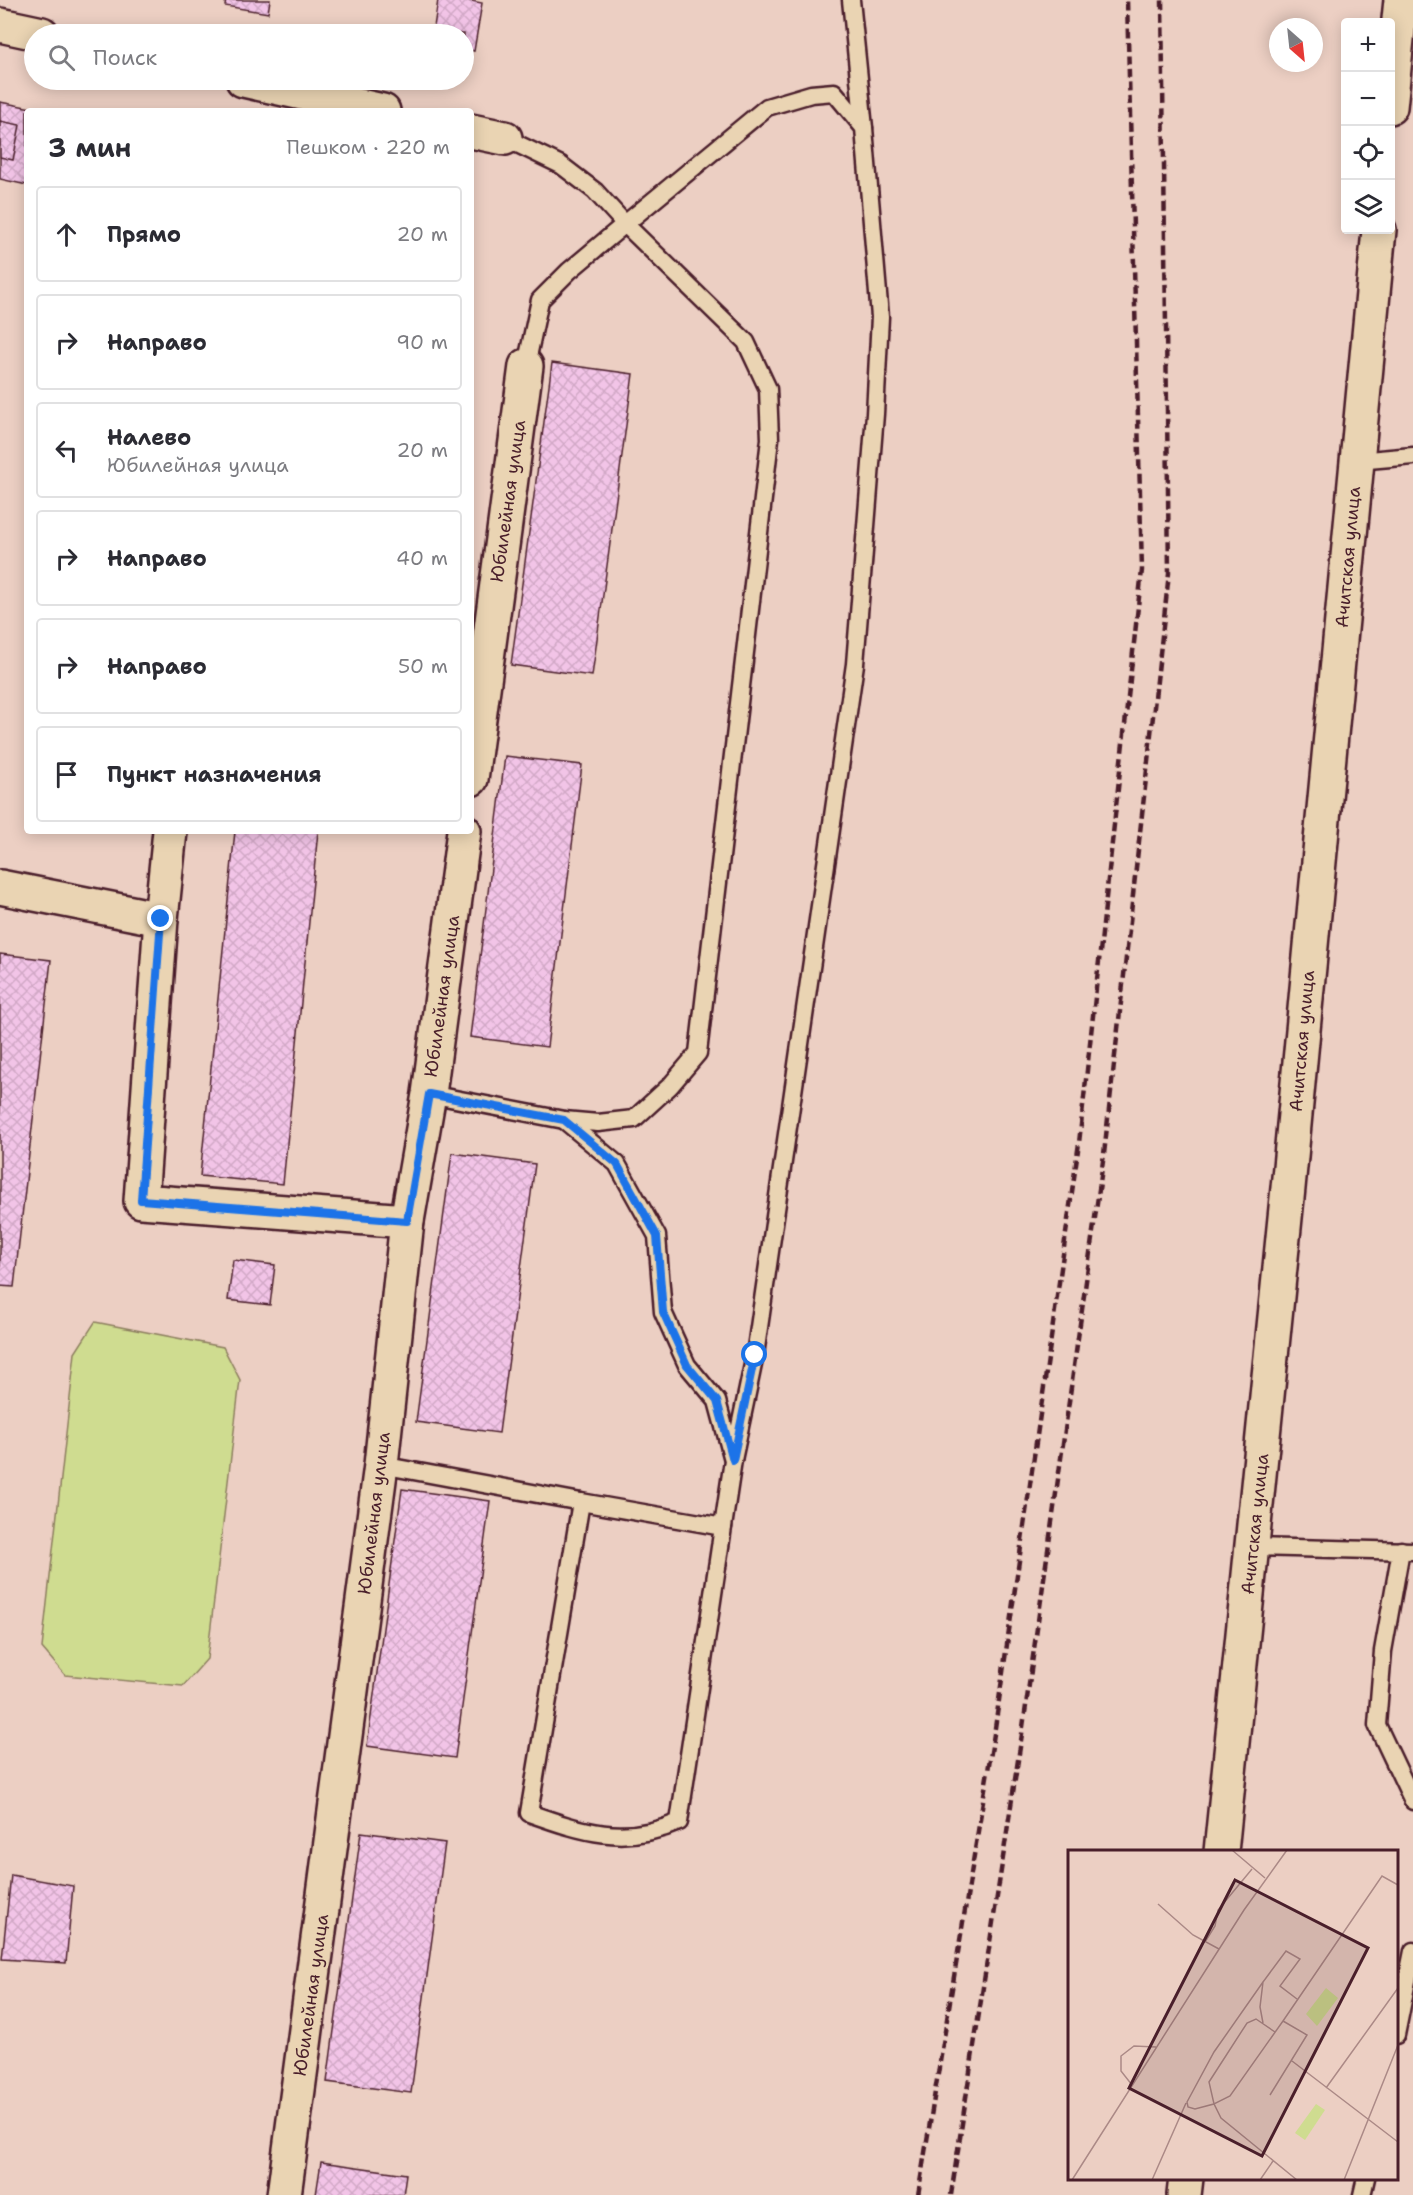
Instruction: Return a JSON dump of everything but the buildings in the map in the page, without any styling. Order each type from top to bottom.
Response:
[{"type":"street","points":[[1395,85],[1405,42],[1401,0]]},
{"type":"street","points":[[0,25],[24,30]]},
{"type":"street","points":[[288,90],[369,108]]},
{"type":"street","points":[[474,132],[505,138]]},
{"type":"street","name":"Ачитская улица","points":[[1221,1850],[1253,1548],[1379,234]]},
{"type":"street","name":"Юбилейная улица","points":[[474,756],[526,366]]},
{"type":"street","points":[[170,834],[161,919],[141,1200],[407,1221]]},
{"type":"street","name":"Юбилейная улица","points":[[284,2195],[381,1465],[407,1221],[429,1094],[464,834]]},
{"type":"street","points":[[0,887],[161,919]]},
{"type":"street","points":[[1184,2195],[1186,2180]]},
{"type":"lane","points":[[580,1502],[529,1813],[577,1829],[599,1833],[622,1836],[658,1831],[679,1822],[733,1460],[755,1355],[855,664],[875,414],[879,317],[851,0]]},
{"type":"lane","points":[[526,366],[540,300],[569,271],[767,107],[811,94],[834,92],[864,128]]},
{"type":"lane","points":[[429,1094],[564,1120],[598,1124],[634,1119],[670,1086],[698,1053],[770,439],[768,388],[746,342],[625,224],[595,191],[561,165],[505,138]]},
{"type":"lane","points":[[1357,461],[1413,456]]},
{"type":"lane","points":[[564,1120],[617,1164],[657,1236],[663,1312],[687,1365],[717,1401],[733,1460]]},
{"type":"lane","points":[[381,1465],[723,1527]]},
{"type":"lane","points":[[1253,1548],[1407,1550],[1383,1651],[1377,1725],[1413,1801]]},
{"type":"lane","points":[[1398,2025],[1413,1951]]},
{"type":"lane","points":[[1362,2195],[1366,2180]]},
{"type":"green space","points":[[95,1322],[223,1347],[240,1380],[207,1659],[183,1686],[65,1675],[42,1648],[75,1353]]},
{"type":"railway","points":[[918,2195],[995,1728],[1079,1143],[1142,570],[1127,0]]},
{"type":"railway","points":[[951,2195],[1022,1734],[1104,1154],[1169,573],[1162,0]]},
{"type":"route","points":[[161,919],[141,1200],[407,1221],[429,1094],[564,1120],[617,1164],[657,1236],[663,1312],[687,1365],[717,1401],[733,1460],[755,1355]]}]
